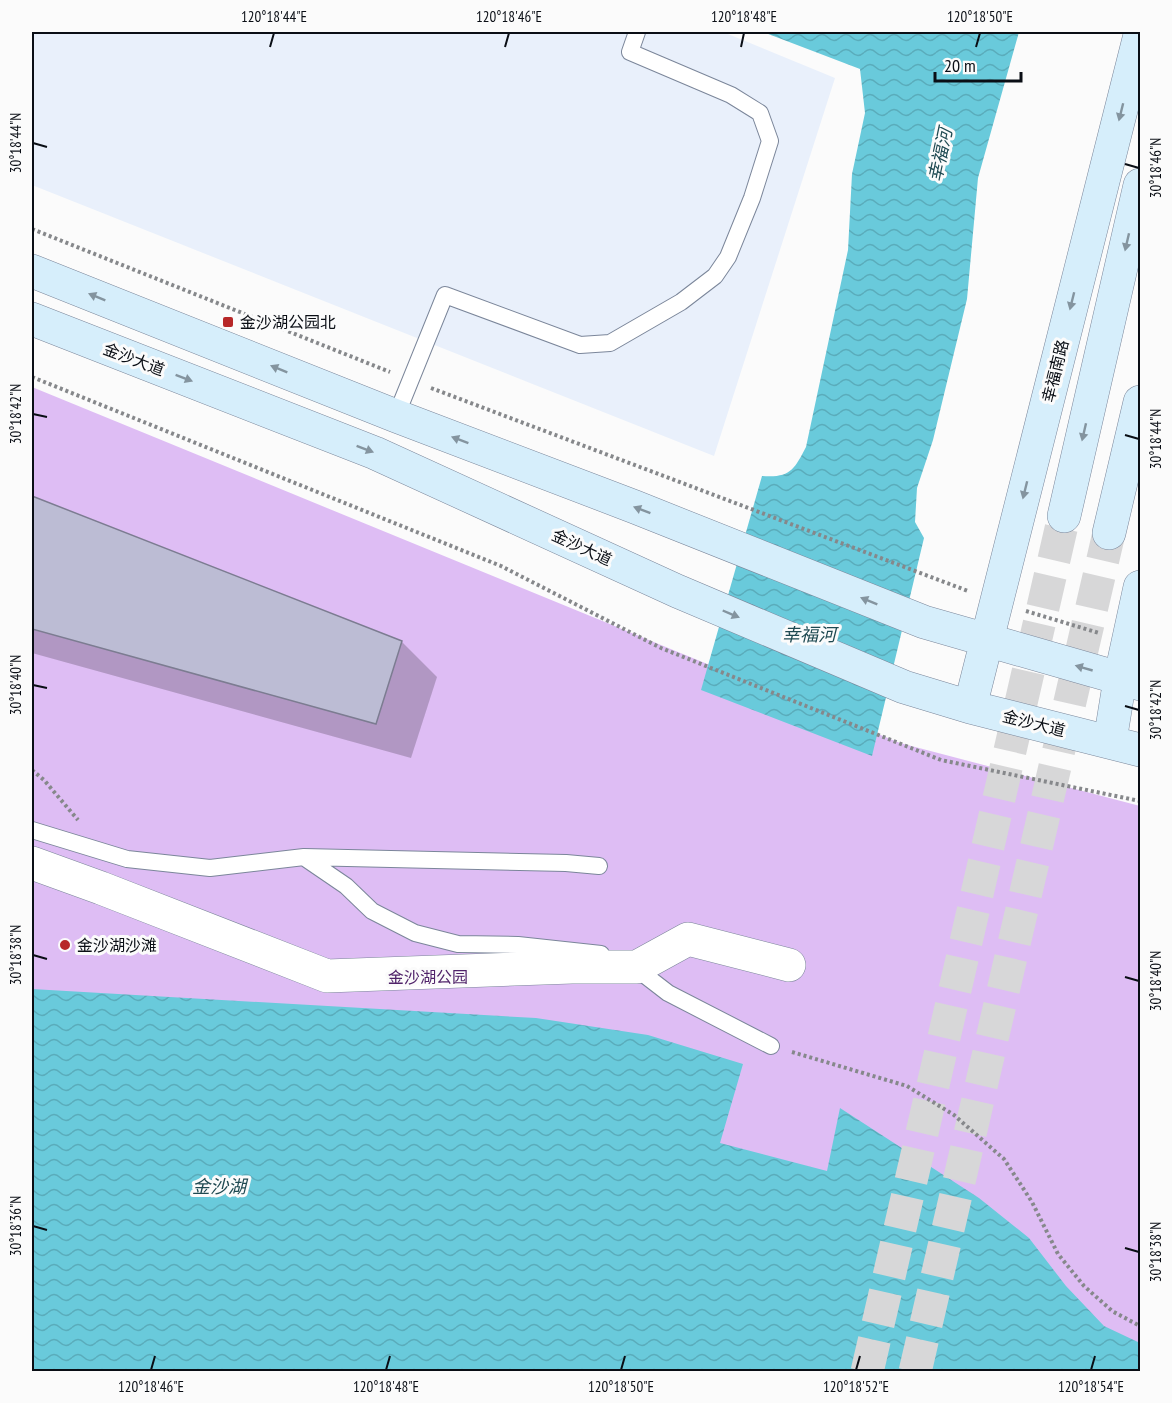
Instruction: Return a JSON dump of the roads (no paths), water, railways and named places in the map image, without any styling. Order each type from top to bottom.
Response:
[{"type":"main road","name":"幸福南路","points":[[970,708],[1140,35]]},
{"type":"main road","points":[[1064,516],[1140,185]]},
{"type":"main road","points":[[32,271],[924,622],[1130,682]]},
{"type":"main road","name":"金沙大道","points":[[32,319],[375,453],[677,591],[904,687],[970,708],[1125,746]]},
{"type":"main road","points":[[1109,532],[1140,402]]},
{"type":"main road","points":[[1125,746],[1130,682],[1128,641],[1140,587]]},
{"type":"street","points":[[32,863],[327,976],[572,967],[637,967],[688,939],[789,965]]},
{"type":"lane","points":[[396,416],[445,295],[580,345],[610,343],[681,302],[715,276],[728,257],[752,198],[770,141],[760,113],[731,95],[630,52],[637,32]]},
{"type":"lane","points":[[32,830],[126,859],[210,868],[304,857],[566,863],[599,866]]},
{"type":"lane","points":[[304,857],[346,886],[372,911],[416,933],[458,944],[518,945],[609,955],[637,967],[668,993],[771,1046]]},
{"type":"water","name":"幸福河","points":[[763,32],[1019,32],[978,178],[967,299],[933,440],[917,488],[915,522],[924,538],[872,756],[701,690],[762,476],[779,476],[790,471],[806,447],[848,250],[852,174],[865,113],[860,69]]},
{"type":"water","name":"金沙湖","points":[[32,989],[536,1018],[648,1035],[743,1064],[720,1143],[827,1171],[840,1108],[979,1198],[1029,1238],[1066,1286],[1104,1326],[1140,1343],[1140,1371],[32,1371]]},
{"type":"tunnel","points":[[867,1372],[1064,516]]},
{"type":"tunnel","points":[[915,1372],[1109,533]]},
{"type":"place","name":"金沙湖公园北","points":[[228,322]]},
{"type":"place","name":"金沙湖沙滩","points":[[65,945]]},
{"type":"park label","name":"金沙湖公园","points":[[428,977]]}]
